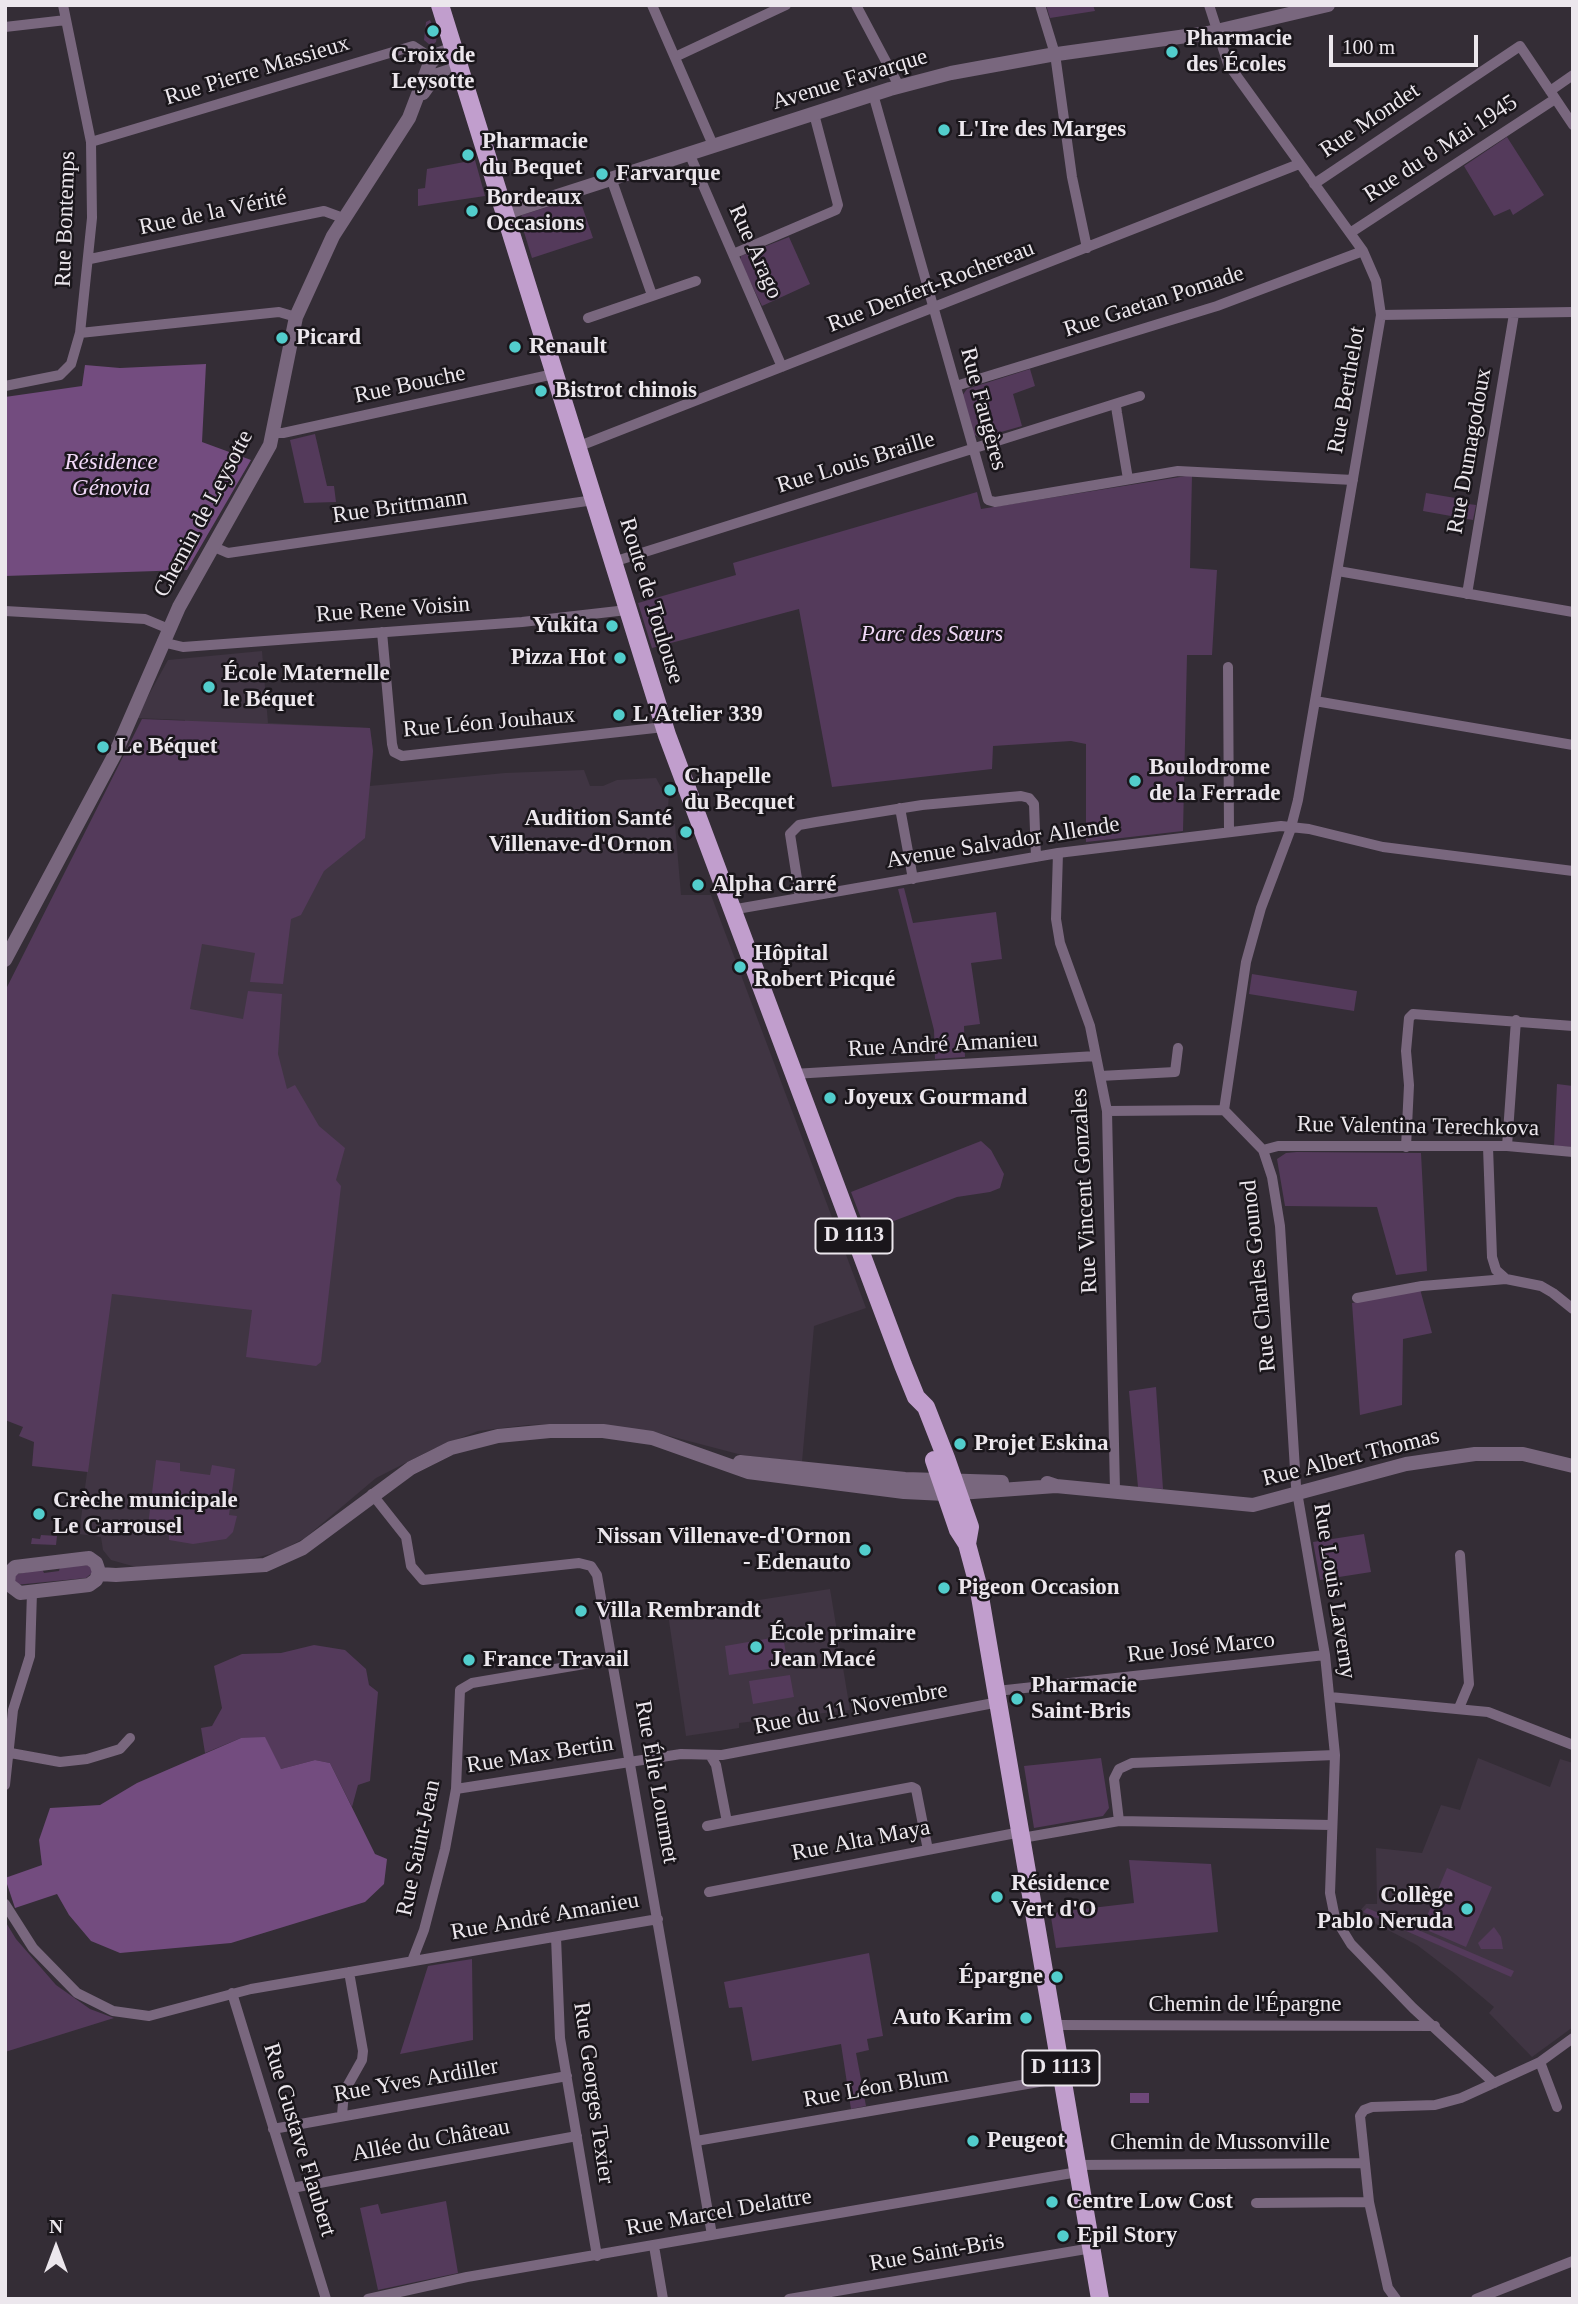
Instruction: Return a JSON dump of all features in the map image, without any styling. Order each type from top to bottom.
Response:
[{"type":"main road","name":"Route de Toulouse","points":[[440,5],[664,727],[916,1397],[926,1407],[950,1487],[970,1527],[967,1544],[998,1697],[1100,2299]]},
{"type":"street","name":"Rue Bontemps","points":[[5,386],[60,375],[71,364],[80,333],[90,259],[93,190],[91,142],[63,5]]},
{"type":"street","points":[[652,5],[713,145]]},
{"type":"street","points":[[675,57],[786,5]]},
{"type":"street","points":[[856,5],[899,86]]},
{"type":"street","points":[[1040,5],[1055,54],[1072,177],[1087,248]]},
{"type":"street","name":"Rue Berthelot","points":[[1209,5],[1228,64],[1363,251],[1376,281],[1381,315],[1291,827]]},
{"type":"street","name":"Avenue Favarque","points":[[505,213],[899,86],[1002,62],[1217,31],[1328,5]]},
{"type":"street","points":[[5,27],[66,20]]},
{"type":"street","name":"Rue Pierre Massieux","points":[[91,142],[413,46],[432,67]]},
{"type":"street","name":"Rue Mondet","points":[[1314,184],[1520,46],[1553,95]]},
{"type":"street","points":[[432,67],[453,49]]},
{"type":"street","points":[[432,67],[459,68]]},
{"type":"street","name":"Chemin de Leysotte","points":[[5,960],[106,768],[119,718],[150,656],[165,635],[259,467],[274,433],[296,317],[343,218],[402,132],[432,67]]},
{"type":"street","name":"Rue du 8 Mai 1945","points":[[1350,233],[1553,95],[1573,75]]},
{"type":"street","name":"Rue Faugères","points":[[873,94],[985,496],[991,502],[1178,471],[1353,480]]},
{"type":"street","points":[[1553,95],[1573,125]]},
{"type":"street","points":[[733,254],[836,210],[838,205],[814,114]]},
{"type":"street","name":"Rue Arago","points":[[689,153],[782,367]]},
{"type":"street","name":"Rue Denfert-Rochereau","points":[[578,447],[1299,164]]},
{"type":"street","points":[[611,178],[652,295]]},
{"type":"street","name":"Rue de la Vérité","points":[[90,259],[324,211],[343,218]]},
{"type":"street","name":"Rue Gaetan Pomade","points":[[956,386],[1217,306],[1363,251]]},
{"type":"street","points":[[588,318],[696,281]]},
{"type":"street","points":[[80,333],[279,312],[296,317]]},
{"type":"street","points":[[1381,315],[1573,312]]},
{"type":"street","name":"Rue Dumagodoux","points":[[1467,594],[1514,314]]},
{"type":"street","name":"Rue Bouche","points":[[274,433],[554,374]]},
{"type":"street","name":"Rue Louis Braille","points":[[612,562],[1140,396]]},
{"type":"street","points":[[1112,405],[1116,406],[1118,413],[1128,479]]},
{"type":"street","name":"Rue Brittmann","points":[[214,547],[228,553],[594,499]]},
{"type":"street","points":[[1338,571],[1573,611]]},
{"type":"street","name":"Rue Rene Voisin","points":[[5,611],[145,620],[181,647],[627,610]]},
{"type":"street","name":"Rue Léon Jouhaux","points":[[382,632],[392,744],[394,752],[402,756],[664,727]]},
{"type":"street","points":[[1228,667],[1229,831]]},
{"type":"street","points":[[1315,701],[1573,745]]},
{"type":"street","points":[[800,898],[790,839],[795,827],[900,808],[1030,798],[1034,804],[1036,857]]},
{"type":"street","points":[[900,808],[913,878]]},
{"type":"street","points":[[1107,1111],[1224,1110],[1246,962],[1261,908],[1291,827]]},
{"type":"street","name":"Avenue Salvador Allende","points":[[731,910],[1058,853],[1229,831],[1291,827],[1383,847],[1573,871]]},
{"type":"street","name":"Rue Vincent Gonzales","points":[[1058,853],[1056,919],[1060,943],[1086,1013],[1107,1111],[1115,1492]]},
{"type":"street","points":[[1405,1147],[1409,1085],[1406,1051],[1408,1025],[1413,1014],[1573,1026]]},
{"type":"street","points":[[1507,1146],[1516,1020]]},
{"type":"street","points":[[1100,1076],[1175,1072],[1178,1048]]},
{"type":"street","name":"Rue André Amanieu","points":[[793,1074],[1096,1056]]},
{"type":"street","name":"Rue Charles Gounod","points":[[1224,1110],[1263,1150],[1272,1177],[1283,1260],[1297,1495]]},
{"type":"street","name":"Rue Valentina Terechkova","points":[[1263,1150],[1278,1146],[1507,1146],[1573,1152]]},
{"type":"street","points":[[1488,1147],[1492,1258],[1496,1270],[1506,1279]]},
{"type":"street","points":[[1357,1298],[1422,1286],[1506,1279],[1541,1286],[1573,1309]]},
{"type":"street","name":"Rue Albert Thomas","points":[[99,1574],[265,1565],[303,1548],[372,1494],[411,1468],[451,1448],[498,1436],[550,1431],[603,1431],[652,1438],[728,1463],[950,1487],[1055,1486],[1253,1505],[1406,1464],[1475,1454],[1523,1454],[1573,1466]]},
{"type":"street","name":"Rue Élie Lourmet","points":[[372,1494],[406,1537],[411,1566],[424,1580],[579,1563],[591,1566],[597,1575],[614,1659],[712,2235]]},
{"type":"street","name":"Rue Louis Laverny","points":[[1297,1495],[1330,1697],[1458,1707],[1488,1712],[1573,1745]]},
{"type":"street","points":[[1458,1707],[1469,1684],[1460,1555]]},
{"type":"street","points":[[89,1558],[96,1563],[99,1574],[89,1585],[32,1592],[16,1592],[6,1583],[9,1573],[18,1566],[89,1558]]},
{"type":"street","points":[[5,1785],[13,1710],[30,1656],[32,1592]]},
{"type":"street","name":"Rue José Marco","points":[[998,1697],[1325,1655]]},
{"type":"street","name":"Rue Saint-Jean","points":[[412,1961],[424,1930],[445,1849],[456,1786],[459,1693],[462,1687],[614,1659]]},
{"type":"street","name":"Rue du 11 Novembre","points":[[631,1761],[681,1754],[710,1755],[998,1697]]},
{"type":"street","points":[[1330,1697],[1335,1755],[1330,1893],[1341,1930],[1380,1977],[1494,2084]]},
{"type":"street","points":[[7,1753],[60,1762],[86,1759],[120,1749],[130,1738]]},
{"type":"street","points":[[710,1755],[716,1765],[727,1822]]},
{"type":"street","points":[[1119,1821],[1114,1779],[1119,1769],[1132,1763],[1335,1755]]},
{"type":"street","name":"Rue Max Bertin","points":[[456,1786],[631,1761]]},
{"type":"street","points":[[707,1826],[912,1787],[916,1789],[928,1850]]},
{"type":"street","name":"Rue Alta Maya","points":[[709,1892],[928,1850],[1119,1821],[1331,1825]]},
{"type":"street","name":"Rue André Amanieu","points":[[5,1904],[19,1929],[51,1969],[77,1993],[104,2008],[149,2016],[232,1993],[658,1919]]},
{"type":"street","name":"Rue Georges Texier","points":[[556,1937],[558,2019],[597,2256]]},
{"type":"street","points":[[342,2115],[344,2092],[363,2051],[349,1972]]},
{"type":"street","name":"Rue Gustave Flaubert","points":[[232,1993],[326,2299]]},
{"type":"street","name":"Chemin de l'Épargne","points":[[1054,2025],[1435,2026]]},
{"type":"street","points":[[1396,2299],[1388,2287],[1369,2202],[1360,2116],[1364,2110],[1372,2107],[1435,2105],[1494,2084],[1540,2062],[1573,2038]]},
{"type":"street","points":[[1540,2062],[1557,2107]]},
{"type":"street","name":"Rue Yves Ardiller","points":[[273,2129],[567,2076]]},
{"type":"street","name":"Rue Léon Blum","points":[[696,2141],[1062,2078]]},
{"type":"street","name":"Allée du Château","points":[[292,2188],[577,2136]]},
{"type":"street","name":"Chemin de Mussonville","points":[[1077,2169],[1364,2163]]},
{"type":"street","name":"Rue Marcel Delattre","points":[[368,2299],[467,2277],[1077,2169]]},
{"type":"street","points":[[1256,2203],[1369,2202]]},
{"type":"street","points":[[654,2246],[663,2299]]},
{"type":"street","name":"Rue Saint-Bris","points":[[789,2299],[1092,2248]]},
{"type":"street","points":[[1476,2299],[1573,2260]]},
{"type":"shaded area","points":[[262,651],[268,723],[370,728],[373,751],[370,786],[505,773],[584,770],[590,786],[603,786],[617,780],[656,778],[664,793],[669,793],[667,824],[675,824],[681,895],[711,895],[866,1308],[814,1326],[802,1462],[742,1455],[658,1433],[556,1424],[527,1425],[478,1431],[433,1449],[376,1478],[305,1538],[278,1552],[251,1559],[136,1567],[111,1560],[103,1550],[101,1537],[79,1534],[185,720],[136,718],[168,660]]},
{"type":"shaded area","name":"École primaire Jean Macé","points":[[830,1589],[850,1710],[739,1723],[739,1728],[686,1736],[668,1614]]},
{"type":"shaded area","name":"Collège Pablo Neruda","points":[[1478,1758],[1550,1787],[1560,1759],[1573,1763],[1573,2027],[1532,2057],[1489,2013],[1494,2007],[1455,1974],[1417,1945],[1357,1914],[1366,1904],[1377,1904],[1376,1848],[1422,1853],[1441,1805],[1460,1810]]},
{"type":"shaded area","points":[[1130,2093],[1149,2093],[1149,2103],[1130,2103]]},
{"type":"green space","points":[[1046,5],[1093,5],[1095,11],[1050,18]]},
{"type":"green space","points":[[430,20],[437,35],[436,42],[431,46],[424,40],[426,22]]},
{"type":"green space","points":[[1507,137],[1544,195],[1513,215],[1510,209],[1494,216],[1464,166]]},
{"type":"green space","points":[[475,160],[485,196],[418,206],[418,189],[425,188],[427,169]]},
{"type":"green space","points":[[579,197],[593,238],[532,258],[520,219],[522,215]]},
{"type":"green space","points":[[789,237],[810,284],[762,306],[740,261],[741,256]]},
{"type":"green space","name":"Résidence Génovia","points":[[206,364],[202,442],[251,460],[187,570],[5,576],[5,397],[82,386],[85,365],[120,368]]},
{"type":"green space","points":[[1030,369],[1035,386],[1013,394],[1022,426],[980,438],[973,434],[962,396],[967,389]]},
{"type":"green space","points":[[315,434],[327,486],[334,486],[336,502],[304,503],[290,440]]},
{"type":"green space","name":"Parc des Sœurs","points":[[1192,475],[1190,568],[1217,570],[1212,655],[1187,655],[1183,831],[1086,842],[1086,744],[1071,741],[993,746],[992,769],[832,787],[799,609],[652,648],[638,603],[736,575],[733,563],[977,492],[981,509]]},
{"type":"green space","points":[[1426,493],[1461,499],[1461,503],[1476,505],[1473,520],[1423,511]]},
{"type":"green space","points":[[142,719],[370,728],[373,751],[365,838],[324,871],[301,915],[291,919],[283,984],[250,982],[255,953],[202,944],[190,1009],[243,1019],[248,991],[282,994],[278,1054],[287,1089],[295,1085],[319,1126],[345,1148],[336,1180],[341,1186],[321,1362],[316,1366],[246,1357],[252,1310],[112,1294],[88,1472],[32,1466],[34,1442],[19,1436],[23,1427],[5,1420],[5,991]]},
{"type":"green space","points":[[904,888],[913,923],[996,912],[1002,959],[971,963],[980,1024],[964,1026],[965,1057],[935,1059],[934,1030],[898,889]]},
{"type":"green space","points":[[1252,974],[1357,991],[1354,1011],[1249,994]]},
{"type":"green space","points":[[1557,1084],[1573,1086],[1572,1147],[1554,1146]]},
{"type":"green space","points":[[981,1141],[991,1150],[1004,1174],[1000,1188],[957,1197],[878,1227],[875,1221],[864,1226],[851,1192]]},
{"type":"green space","points":[[1286,1153],[1421,1153],[1427,1271],[1396,1275],[1377,1207],[1285,1206],[1277,1159]]},
{"type":"green space","points":[[1420,1289],[1432,1333],[1403,1339],[1402,1405],[1360,1415],[1352,1303]]},
{"type":"green space","points":[[1156,1387],[1163,1489],[1138,1487],[1129,1391]]},
{"type":"green space","points":[[156,1460],[180,1463],[180,1471],[210,1475],[212,1465],[235,1469],[229,1515],[237,1516],[233,1532],[226,1539],[193,1544],[169,1540],[169,1528],[148,1526]]},
{"type":"green space","points":[[1364,1534],[1371,1572],[1320,1580],[1313,1542]]},
{"type":"green space","points":[[41,1535],[57,1536],[56,1545],[31,1544],[32,1538],[40,1539]]},
{"type":"green space","points":[[89,1565],[93,1572],[86,1578],[15,1585],[13,1575],[42,1569],[44,1573],[59,1571],[60,1567]]},
{"type":"green space","points":[[783,1636],[788,1666],[729,1675],[725,1646]]},
{"type":"green space","points":[[314,1645],[345,1650],[366,1669],[369,1685],[378,1692],[370,1781],[358,1785],[352,1807],[330,1763],[315,1760],[281,1769],[241,1738],[205,1753],[201,1728],[212,1726],[222,1708],[214,1666],[242,1654],[281,1653]]},
{"type":"green space","points":[[790,1675],[794,1697],[753,1704],[749,1681]]},
{"type":"green space","points":[[265,1737],[281,1769],[315,1760],[330,1763],[375,1854],[387,1859],[384,1884],[365,1902],[231,1943],[120,1953],[91,1941],[69,1915],[57,1894],[15,1908],[5,1878],[42,1865],[39,1840],[50,1808],[100,1805],[137,1783],[241,1738]]},
{"type":"green space","points":[[1101,1758],[1109,1808],[1103,1816],[1034,1828],[1024,1766]]},
{"type":"green space","points":[[1129,1860],[1211,1864],[1218,1932],[1056,1948],[1051,1917],[1058,1912],[1134,1903]]},
{"type":"green space","points":[[1447,1868],[1492,1887],[1466,1947],[1422,1928]]},
{"type":"green space","points":[[1367,1908],[1514,1971],[1511,1977],[1363,1912]]},
{"type":"green space","points":[[5,1921],[16,1939],[56,1985],[90,2009],[114,2018],[5,2052]]},
{"type":"green space","points":[[1494,1927],[1501,1937],[1503,1949],[1481,1949],[1478,1943]]},
{"type":"green space","points":[[869,1953],[883,2036],[867,2039],[869,2050],[856,2053],[866,2106],[851,2109],[841,2044],[752,2061],[742,2007],[729,2008],[724,1982]]},
{"type":"green space","points":[[472,1959],[473,2040],[400,2054],[428,1966]]},
{"type":"green space","points":[[446,2201],[458,2273],[378,2290],[360,2208],[378,2204],[381,2214]]},
{"type":"place","name":"Croix de Leysotte","points":[[433,31]]},
{"type":"place","name":"Pharmacie des Écoles","points":[[1172,52]]},
{"type":"place","name":"L'Ire des Marges","points":[[944,130]]},
{"type":"place","name":"Pharmacie du Bequet","points":[[468,155]]},
{"type":"place","name":"Farvarque","points":[[602,174]]},
{"type":"place","name":"Bordeaux Occasions","points":[[472,211]]},
{"type":"place","name":"Picard","points":[[282,338]]},
{"type":"place","name":"Renault","points":[[515,347]]},
{"type":"place","name":"Bistrot chinois","points":[[541,391]]},
{"type":"place","name":"Yukita","points":[[612,626]]},
{"type":"place","name":"Pizza Hot","points":[[620,658]]},
{"type":"place","name":"École Maternelle le Béquet","points":[[209,687]]},
{"type":"place","name":"L'Atelier 339","points":[[619,715]]},
{"type":"place","name":"Le Béquet","points":[[103,747]]},
{"type":"place","name":"Boulodrome de la Ferrade","points":[[1135,781]]},
{"type":"place","name":"Chapelle du Becquet","points":[[670,790]]},
{"type":"place","name":"Audition Santé Villenave-d'Ornon","points":[[686,832]]},
{"type":"place","name":"Alpha Carré","points":[[698,885]]},
{"type":"place","name":"Hôpital Robert Picqué","points":[[740,967]]},
{"type":"place","name":"Joyeux Gourmand","points":[[830,1098]]},
{"type":"place","name":"Projet Eskina","points":[[960,1444]]},
{"type":"place","name":"Crèche municipale Le Carrousel","points":[[39,1514]]},
{"type":"place","name":"Nissan Villenave-d'Ornon - Edenauto","points":[[865,1550]]},
{"type":"place","name":"Pigeon Occasion","points":[[944,1588]]},
{"type":"place","name":"Villa Rembrandt","points":[[581,1611]]},
{"type":"place","name":"École primaire Jean Macé","points":[[756,1647]]},
{"type":"place","name":"France Travail","points":[[469,1660]]},
{"type":"place","name":"Pharmacie Saint-Bris","points":[[1017,1699]]},
{"type":"place","name":"Résidence Vert d'O","points":[[997,1897]]},
{"type":"place","name":"Collège Pablo Neruda","points":[[1467,1909]]},
{"type":"place","name":"Épargne","points":[[1057,1977]]},
{"type":"place","name":"Auto Karim","points":[[1026,2018]]},
{"type":"place","name":"Peugeot","points":[[973,2141]]},
{"type":"place","name":"Centre Low Cost","points":[[1052,2202]]},
{"type":"place","name":"Epil Story","points":[[1063,2236]]}]
